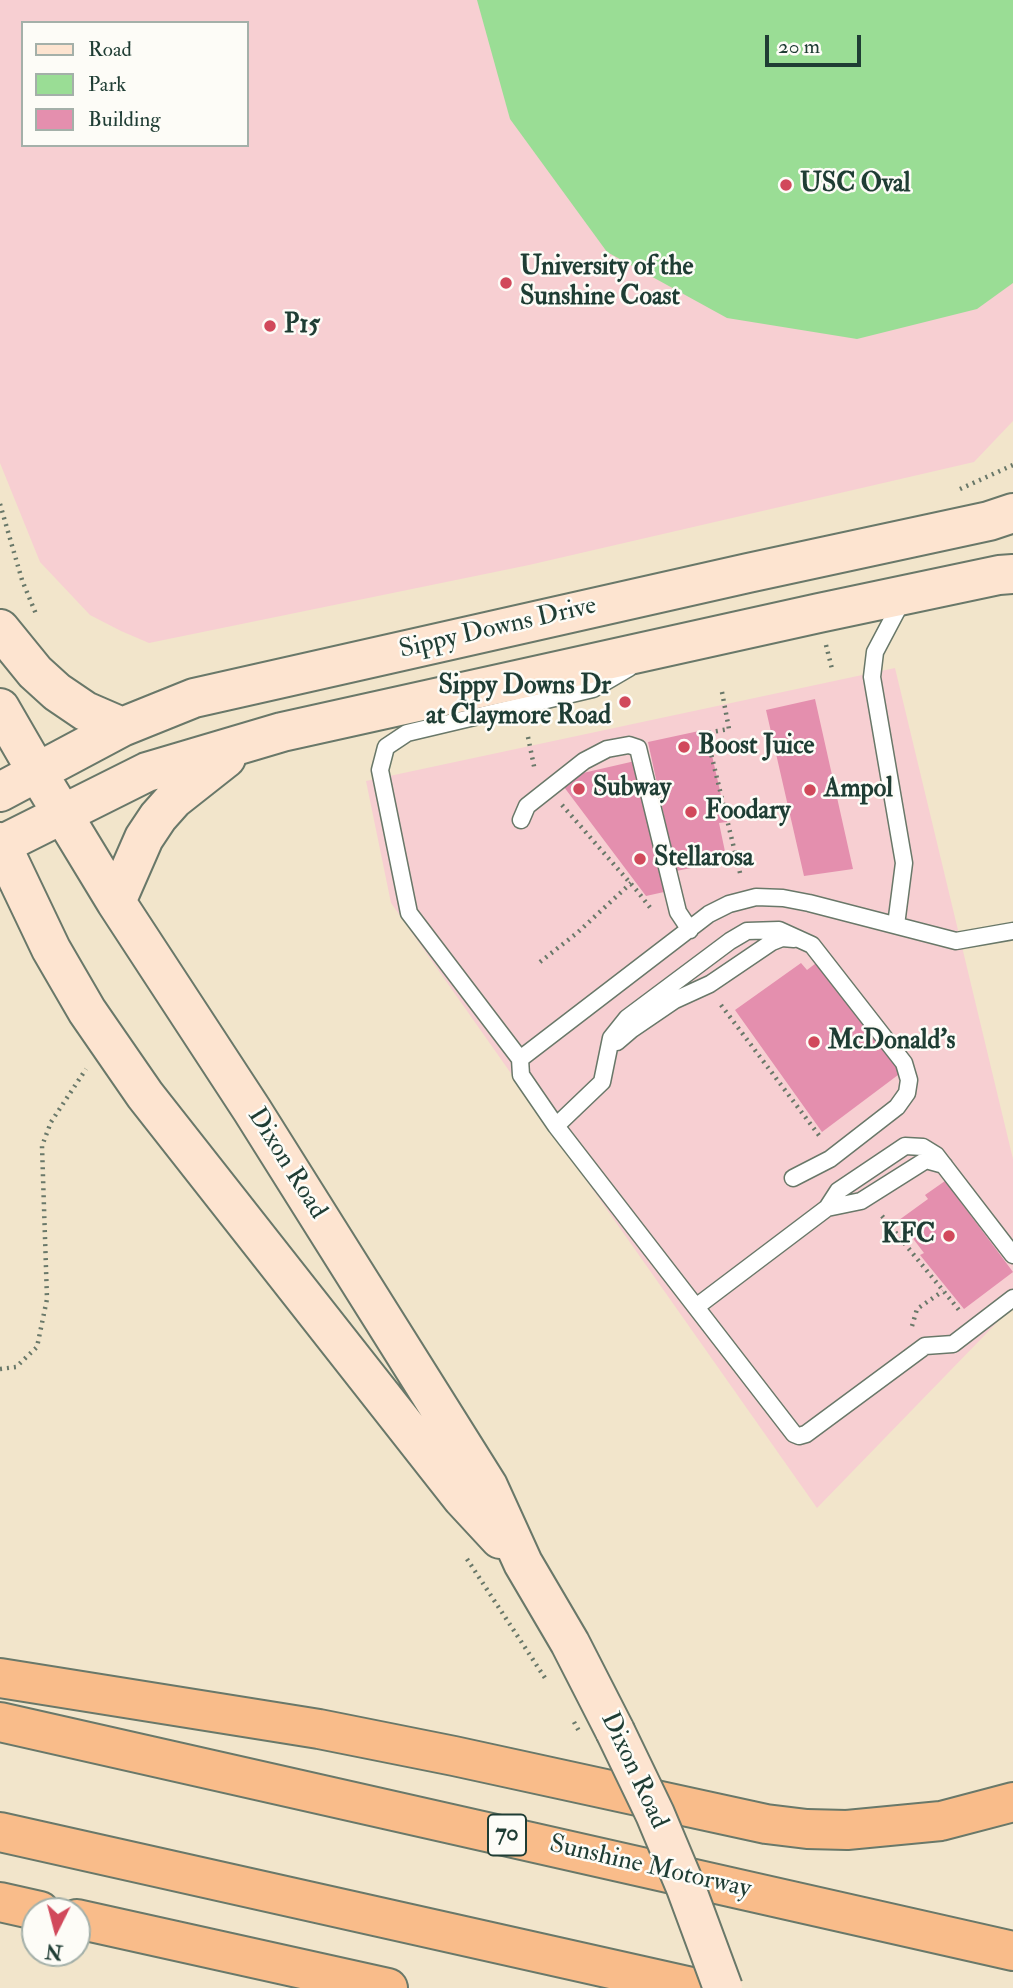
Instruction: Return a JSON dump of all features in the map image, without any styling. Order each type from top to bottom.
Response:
[{"type":"highway","points":[[0,1678],[319,1729],[766,1824],[847,1830],[941,1821],[1013,1802]]},
{"type":"highway","name":"Sunshine Motorway","points":[[0,1721],[1013,1951]]},
{"type":"highway","points":[[0,1832],[696,1988]]},
{"type":"highway","points":[[0,1902],[21,1907]]},
{"type":"highway","points":[[91,1922],[388,1988]]},
{"type":"highway","points":[[192,1944],[276,1988]]},
{"type":"main road","name":"Sippy Downs Drive","points":[[0,792],[122,727],[194,698],[989,521],[1013,513]]},
{"type":"main road","name":"Sippy Downs Drive","points":[[1,844],[147,772],[282,732],[906,594],[1013,574]]},
{"type":"main road","points":[[0,628],[35,672],[57,692],[85,711],[122,727]]},
{"type":"main road","name":"Dixon Road","points":[[0,708],[116,902],[260,1122],[481,1474],[523,1563],[570,1643],[655,1814],[723,1988]]},
{"type":"main road","points":[[116,902],[144,838],[158,817],[174,799],[242,746]]},
{"type":"main road","name":"Dixon Road","points":[[1,844],[51,949],[87,1011],[145,1095],[462,1498],[523,1563]]},
{"type":"lane","points":[[896,925],[904,863],[872,677],[875,652],[906,594]]},
{"type":"lane","points":[[661,649],[593,689],[407,733],[386,747],[380,770],[409,913],[520,1059],[521,1075],[556,1126],[794,1434],[806,1434],[925,1346],[953,1344],[1013,1298]]},
{"type":"lane","points":[[521,820],[527,806],[584,761],[607,749],[629,745],[638,748],[673,897],[678,912],[690,930]]},
{"type":"lane","points":[[520,1059],[709,914],[729,904],[756,897],[783,898],[956,941],[1013,931]]},
{"type":"lane","points":[[556,1126],[603,1082],[611,1038],[627,1018],[747,931],[779,930],[809,943],[904,1063],[909,1080],[907,1093],[897,1107],[834,1156],[793,1178]]},
{"type":"lane","points":[[606,1063],[618,1041],[631,1030],[675,1000],[706,985],[772,942],[790,937],[809,943]]},
{"type":"lane","points":[[696,1307],[827,1208],[838,1191],[905,1146],[930,1150],[948,1168],[1013,1255]]},
{"type":"lane","points":[[827,1208],[849,1205],[867,1198],[926,1160],[940,1162],[948,1168]]},
{"type":"path","points":[[0,504],[22,580],[37,615]]},
{"type":"path","points":[[825,641],[832,669]]},
{"type":"path","points":[[722,692],[729,729],[706,733],[742,882]]},
{"type":"path","points":[[528,737],[535,771],[631,883],[674,941]]},
{"type":"path","points":[[540,962],[577,933],[631,883]]},
{"type":"path","points":[[646,903],[673,897]]},
{"type":"path","points":[[706,985],[834,1156]]},
{"type":"path","points":[[0,1368],[16,1367],[37,1347],[47,1299],[42,1146],[51,1122],[92,1060]]},
{"type":"path","points":[[867,1198],[966,1319]]},
{"type":"path","points":[[904,1334],[912,1328],[917,1309],[943,1291]]},
{"type":"shaded area","name":"University of the Sunshine Coast","points":[[0,0],[1013,0],[1013,421],[974,462],[529,565],[149,643],[90,615],[40,562],[0,463]]},
{"type":"shaded area","points":[[895,668],[1013,1159],[1013,1306],[817,1508],[391,903],[366,781]]},
{"type":"green space","name":"USC Oval","points":[[477,0],[1013,0],[1013,283],[977,309],[857,339],[727,318],[607,252],[510,119]]},
{"type":"building","name":"Ampol","points":[[815,699],[853,869],[804,876],[766,710]]},
{"type":"building","points":[[699,731],[701,743],[709,742],[727,822],[719,823],[727,861],[676,871],[648,742]]},
{"type":"building","points":[[635,761],[664,892],[646,896],[564,787],[583,773]]},
{"type":"building","name":"McDonald's","points":[[828,954],[902,1072],[822,1132],[735,1010],[801,963],[807,970]]},
{"type":"building","name":"KFC","points":[[945,1181],[1013,1272],[964,1309],[920,1255],[924,1253],[899,1220],[928,1199],[925,1195]]},
{"type":"place","name":"USC Oval","points":[[786,185]]},
{"type":"place","name":"University of the Sunshine Coast","points":[[506,283]]},
{"type":"place","name":"P15","points":[[270,326]]},
{"type":"place","name":"Sippy Downs Dr at Claymore Road","points":[[625,702]]},
{"type":"place","name":"Boost Juice","points":[[684,747]]},
{"type":"place","name":"Subway","points":[[579,789]]},
{"type":"place","name":"Ampol","points":[[810,790]]},
{"type":"place","name":"Foodary","points":[[691,812]]},
{"type":"place","name":"Stellarosa","points":[[640,859]]},
{"type":"place","name":"McDonald's","points":[[814,1042]]},
{"type":"place","name":"KFC","points":[[949,1236]]}]
